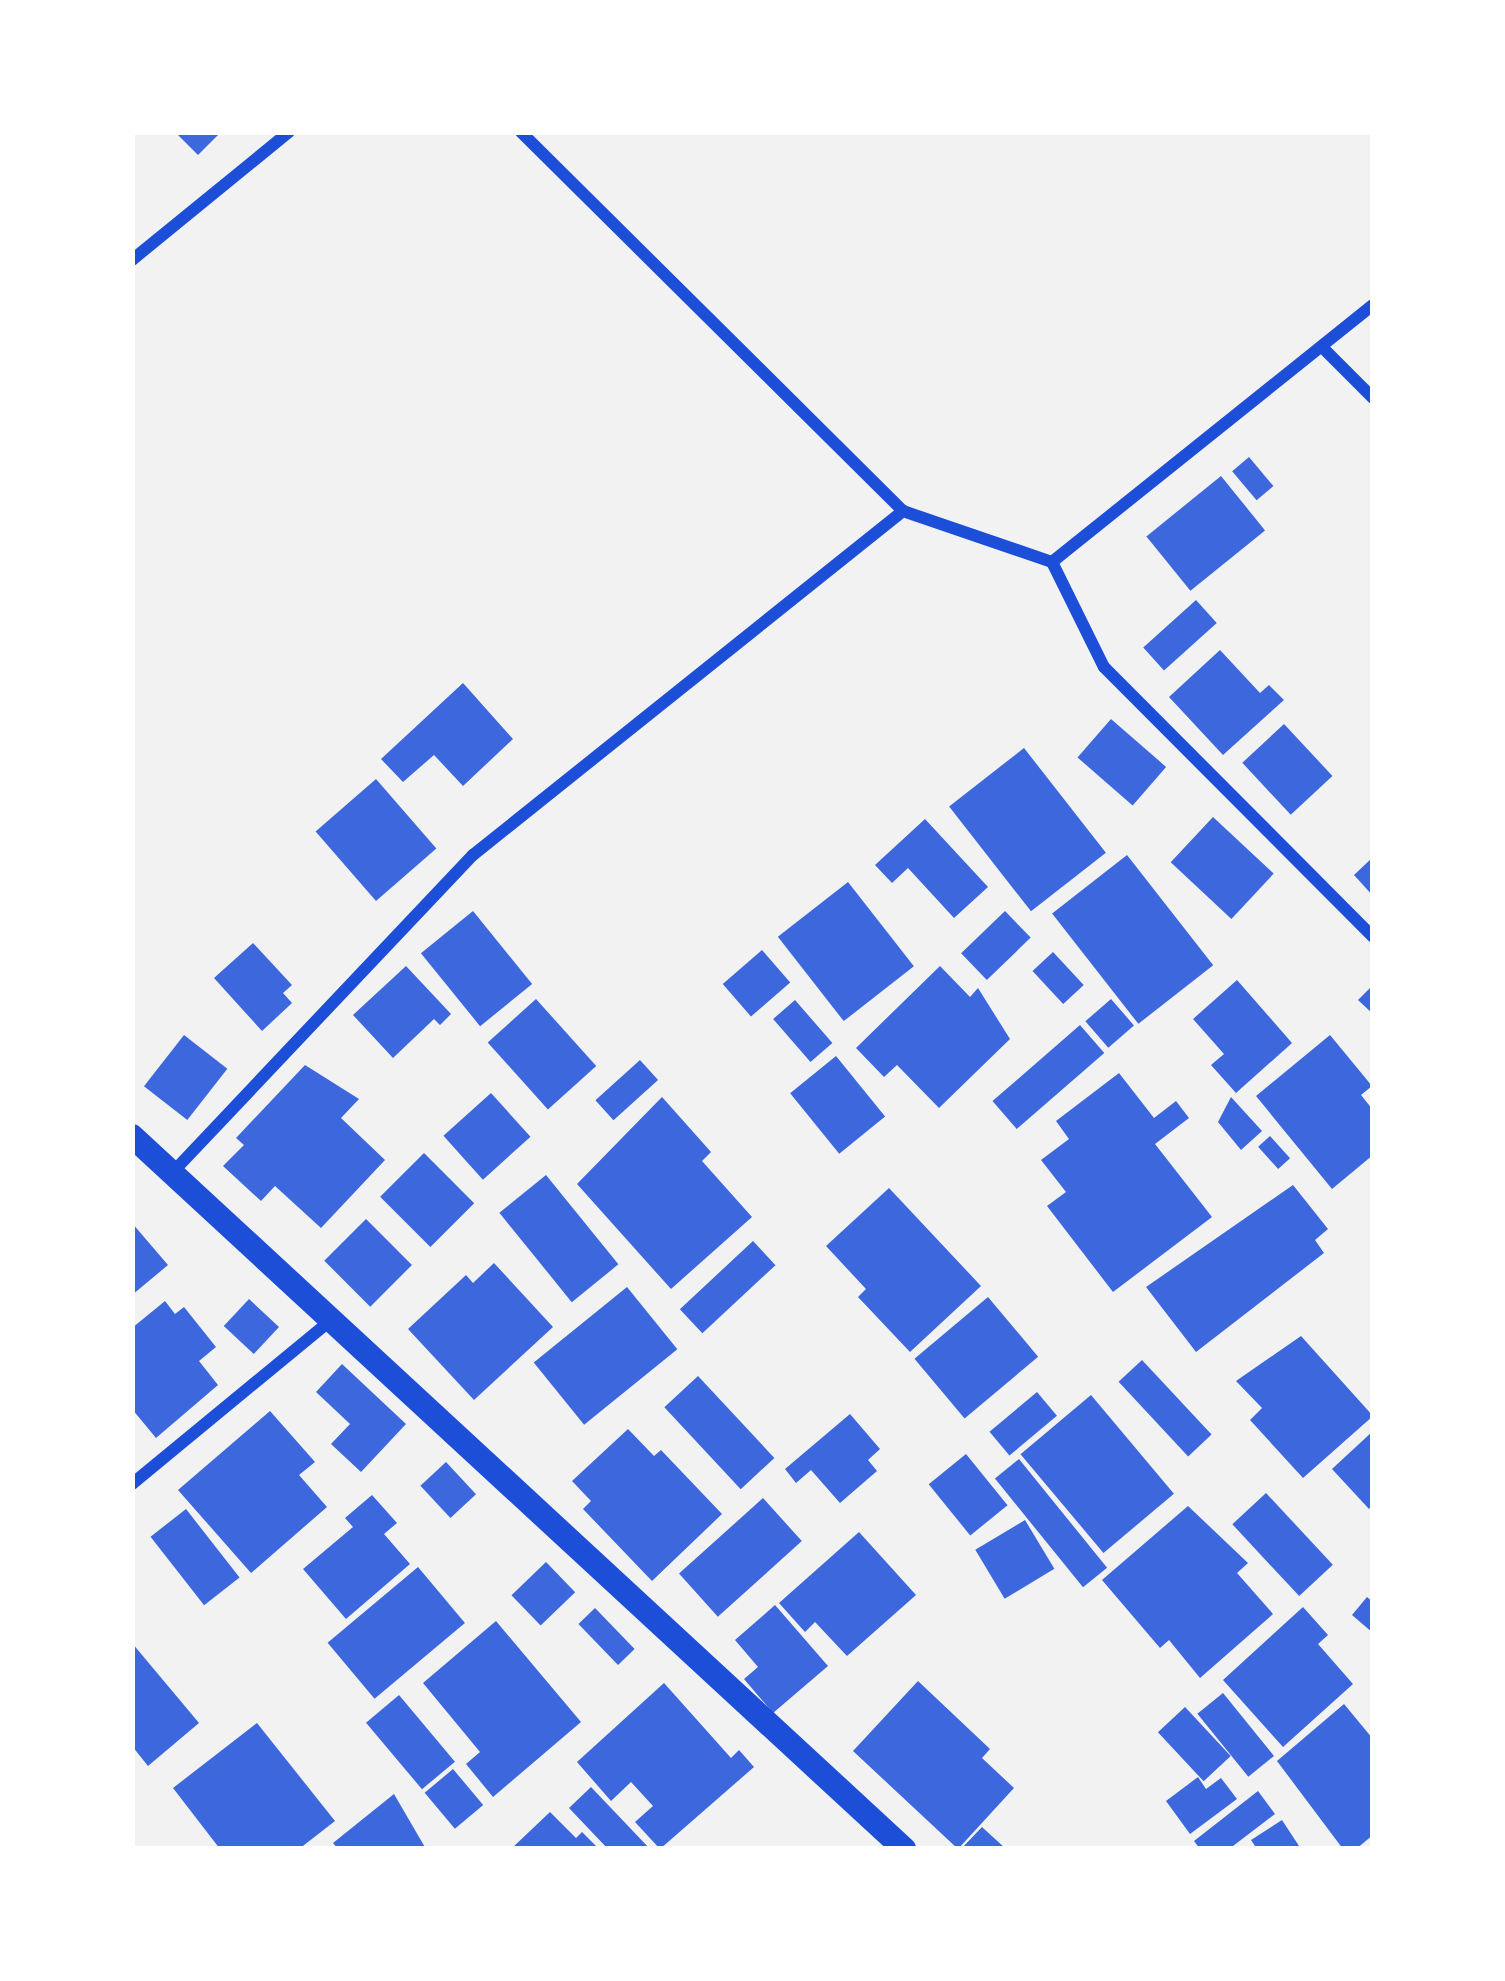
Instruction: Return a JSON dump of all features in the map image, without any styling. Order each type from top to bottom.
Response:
[{"type":"main road","points":[[132,1136],[169,1176],[333,1318],[904,1849]]},
{"type":"street","points":[[132,260],[289,132]]},
{"type":"street","points":[[521,132],[903,512],[1052,562],[1104,668],[1373,937]]},
{"type":"street","points":[[1052,562],[1373,305]]},
{"type":"street","points":[[1323,348],[1373,398]]},
{"type":"street","points":[[169,1176],[473,855],[903,512]]},
{"type":"street","points":[[132,1484],[333,1318]]},
{"type":"building","points":[[175,132],[221,132],[198,155]]},
{"type":"building","points":[[1249,457],[1273,486],[1257,500],[1232,471]]},
{"type":"building","points":[[1221,476],[1265,530],[1190,591],[1146,536]]},
{"type":"building","points":[[1196,600],[1217,623],[1164,671],[1143,648]]},
{"type":"building","points":[[1220,650],[1260,693],[1269,685],[1284,700],[1223,755],[1169,697]]},
{"type":"building","points":[[463,683],[513,739],[463,786],[434,755],[403,782],[381,759]]},
{"type":"building","points":[[1111,719],[1166,767],[1133,805],[1078,757]]},
{"type":"building","points":[[1284,724],[1332,776],[1291,815],[1242,763]]},
{"type":"building","points":[[1024,748],[1106,853],[1031,911],[949,806]]},
{"type":"building","points":[[376,779],[436,848],[376,901],[316,831]]},
{"type":"building","points":[[1213,817],[1274,874],[1231,919],[1171,862]]},
{"type":"building","points":[[925,819],[988,887],[954,918],[908,868],[892,883],[875,865]]},
{"type":"building","points":[[1127,855],[1213,965],[1138,1024],[1052,913]]},
{"type":"building","points":[[1373,857],[1373,896],[1354,875]]},
{"type":"building","points":[[848,882],[914,966],[844,1021],[778,937]]},
{"type":"building","points":[[473,911],[532,984],[480,1026],[421,953]]},
{"type":"building","points":[[1005,911],[1031,938],[987,980],[961,953]]},
{"type":"building","points":[[253,943],[292,985],[283,993],[292,1003],[262,1031],[214,978]]},
{"type":"building","points":[[762,950],[790,982],[751,1017],[723,984]]},
{"type":"building","points":[[1053,952],[1084,985],[1063,1004],[1033,971]]},
{"type":"building","points":[[406,966],[451,1014],[440,1025],[434,1019],[393,1058],[353,1015]]},
{"type":"building","points":[[940,966],[970,997],[978,988],[1010,1039],[939,1108],[897,1065],[884,1077],[856,1048]]},
{"type":"building","points":[[1237,980],[1292,1043],[1236,1093],[1211,1065],[1224,1054],[1193,1019]]},
{"type":"building","points":[[1373,985],[1373,1014],[1358,1000]]},
{"type":"building","points":[[536,999],[596,1066],[548,1109],[488,1042]]},
{"type":"building","points":[[1111,999],[1134,1025],[1108,1048],[1085,1021]]},
{"type":"building","points":[[795,1000],[832,1043],[811,1062],[773,1019]]},
{"type":"building","points":[[1080,1025],[1104,1053],[1017,1129],[992,1101]]},
{"type":"building","points":[[184,1035],[227,1069],[187,1120],[144,1086]]},
{"type":"building","points":[[1330,1035],[1372,1086],[1361,1095],[1373,1110],[1373,1155],[1332,1189],[1256,1096]]},
{"type":"building","points":[[836,1056],[885,1117],[839,1154],[790,1093]]},
{"type":"building","points":[[640,1060],[658,1080],[613,1120],[595,1100]]},
{"type":"building","points":[[305,1065],[359,1099],[341,1118],[385,1160],[321,1228],[275,1186],[261,1201],[223,1166],[244,1145],[236,1138]]},
{"type":"building","points":[[1119,1073],[1154,1118],[1176,1101],[1189,1118],[1155,1144],[1212,1217],[1113,1292],[1047,1206],[1066,1192],[1041,1160],[1069,1139],[1056,1121]]},
{"type":"building","points":[[491,1093],[530,1137],[483,1180],[443,1136]]},
{"type":"building","points":[[662,1097],[711,1152],[702,1161],[752,1217],[671,1289],[577,1184]]},
{"type":"building","points":[[1231,1097],[1262,1131],[1241,1150],[1218,1122]]},
{"type":"building","points":[[1270,1136],[1290,1158],[1278,1169],[1258,1147]]},
{"type":"building","points":[[424,1153],[474,1203],[430,1247],[380,1197]]},
{"type":"building","points":[[546,1175],[618,1264],[572,1302],[499,1213]]},
{"type":"building","points":[[1293,1185],[1328,1229],[1315,1240],[1324,1253],[1196,1352],[1146,1287]]},
{"type":"building","points":[[889,1188],[981,1286],[910,1352],[858,1297],[866,1289],[826,1246]]},
{"type":"building","points":[[366,1219],[412,1265],[370,1307],[324,1261]]},
{"type":"building","points":[[132,1223],[168,1265],[132,1295]]},
{"type":"building","points":[[753,1241],[776,1265],[702,1333],[680,1309]]},
{"type":"building","points":[[494,1263],[553,1327],[474,1400],[408,1329],[466,1275],[473,1283]]},
{"type":"building","points":[[627,1287],[677,1349],[584,1425],[534,1363]]},
{"type":"building","points":[[988,1297],[1038,1357],[965,1418],[914,1359]]},
{"type":"building","points":[[249,1299],[279,1327],[254,1354],[224,1326]]},
{"type":"building","points":[[165,1301],[175,1314],[184,1307],[216,1347],[199,1361],[218,1385],[156,1438],[132,1409],[132,1328]]},
{"type":"building","points":[[1301,1336],[1373,1416],[1303,1478],[1250,1420],[1262,1408],[1236,1381]]},
{"type":"building","points":[[1142,1360],[1212,1435],[1188,1456],[1119,1382]]},
{"type":"building","points":[[342,1364],[406,1424],[361,1472],[331,1444],[350,1424],[316,1392]]},
{"type":"building","points":[[698,1376],[774,1458],[741,1489],[664,1407]]},
{"type":"building","points":[[1037,1392],[1057,1416],[1009,1456],[990,1432]]},
{"type":"building","points":[[1091,1395],[1174,1494],[1103,1553],[1021,1454]]},
{"type":"building","points":[[270,1411],[315,1462],[299,1475],[327,1507],[251,1573],[178,1490]]},
{"type":"building","points":[[850,1414],[880,1449],[868,1460],[877,1471],[840,1503],[811,1470],[796,1483],[785,1469]]},
{"type":"building","points":[[628,1429],[654,1456],[661,1450],[722,1514],[652,1581],[583,1509],[591,1501],[572,1481]]},
{"type":"building","points":[[1373,1431],[1373,1505],[1369,1509],[1332,1469]]},
{"type":"building","points":[[966,1454],[1008,1505],[970,1535],[929,1484]]},
{"type":"building","points":[[1019,1459],[1107,1568],[1083,1587],[995,1479]]},
{"type":"building","points":[[446,1462],[476,1494],[450,1518],[420,1486]]},
{"type":"building","points":[[1266,1493],[1333,1565],[1299,1596],[1232,1524]]},
{"type":"building","points":[[372,1495],[397,1523],[384,1534],[410,1564],[346,1619],[303,1569],[353,1527],[345,1518]]},
{"type":"building","points":[[763,1498],[802,1541],[718,1617],[679,1574]]},
{"type":"building","points":[[1188,1506],[1248,1563],[1237,1573],[1273,1614],[1200,1678],[1169,1640],[1160,1648],[1102,1580]]},
{"type":"building","points":[[186,1509],[240,1578],[204,1605],[151,1537]]},
{"type":"building","points":[[1025,1520],[1054,1569],[1005,1599],[975,1550]]},
{"type":"building","points":[[859,1532],[916,1595],[847,1656],[815,1622],[805,1632],[779,1603]]},
{"type":"building","points":[[546,1562],[575,1592],[541,1626],[511,1595]]},
{"type":"building","points":[[418,1567],[465,1623],[375,1699],[328,1643]]},
{"type":"building","points":[[1367,1597],[1373,1602],[1373,1633],[1352,1615]]},
{"type":"building","points":[[775,1605],[828,1666],[773,1713],[744,1679],[758,1667],[735,1640]]},
{"type":"building","points":[[1303,1607],[1328,1635],[1318,1644],[1353,1684],[1283,1747],[1223,1680]]},
{"type":"building","points":[[595,1608],[635,1649],[618,1665],[578,1624]]},
{"type":"building","points":[[496,1621],[581,1722],[493,1797],[466,1764],[480,1752],[423,1683]]},
{"type":"building","points":[[132,1643],[199,1723],[148,1766],[132,1746]]},
{"type":"building","points":[[918,1681],[990,1749],[982,1758],[1014,1788],[958,1849],[853,1751]]},
{"type":"building","points":[[664,1683],[731,1758],[739,1750],[754,1767],[660,1849],[635,1822],[653,1806],[631,1782],[611,1801],[577,1762]]},
{"type":"building","points":[[1223,1693],[1274,1756],[1248,1777],[1197,1714]]},
{"type":"building","points":[[399,1695],[455,1762],[422,1789],[366,1723]]},
{"type":"building","points":[[1344,1704],[1373,1739],[1373,1835],[1356,1849],[1343,1849],[1277,1761]]},
{"type":"building","points":[[1185,1707],[1231,1756],[1204,1781],[1158,1732]]},
{"type":"building","points":[[257,1723],[335,1821],[299,1849],[220,1849],[173,1788]]},
{"type":"building","points":[[453,1769],[483,1805],[455,1829],[425,1793]]},
{"type":"building","points":[[1198,1777],[1206,1789],[1221,1778],[1237,1799],[1190,1834],[1166,1801]]},
{"type":"building","points":[[591,1787],[650,1849],[608,1849],[569,1808]]},
{"type":"building","points":[[1258,1791],[1275,1814],[1229,1849],[1200,1849],[1194,1841]]},
{"type":"building","points":[[394,1794],[426,1849],[338,1849],[333,1843]]},
{"type":"building","points":[[550,1812],[576,1838],[582,1832],[599,1849],[511,1849]]},
{"type":"building","points":[[1282,1820],[1301,1849],[1257,1849],[1251,1840]]},
{"type":"building","points":[[982,1827],[1006,1849],[961,1849]]}]
